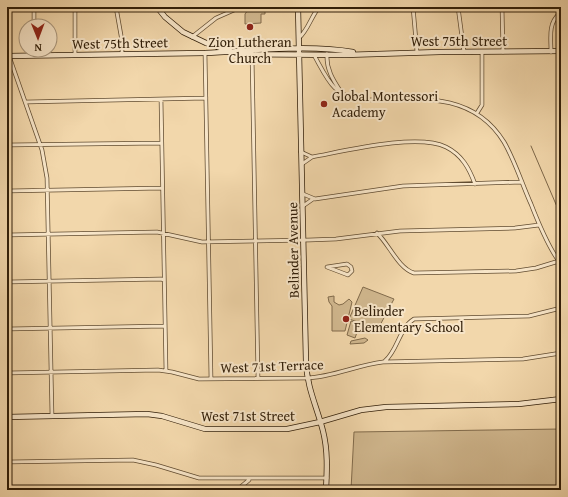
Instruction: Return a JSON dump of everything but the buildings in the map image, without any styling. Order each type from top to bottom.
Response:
[{"type":"street","points":[[34,7],[34,18]]},
{"type":"street","points":[[75,7],[75,54]]},
{"type":"street","points":[[116,7],[122,41],[122,54]]},
{"type":"street","points":[[157,7],[175,26],[192,37],[233,52]]},
{"type":"street","points":[[192,37],[216,18],[241,7]]},
{"type":"street","name":"Belinder Avenue","points":[[298,7],[307,378],[311,397],[320,422],[327,454],[326,490]]},
{"type":"street","points":[[299,38],[304,33],[310,19],[319,7]]},
{"type":"street","points":[[413,7],[417,52]]},
{"type":"street","points":[[458,7],[464,52]]},
{"type":"street","points":[[502,7],[503,52]]},
{"type":"street","points":[[552,52],[551,27],[559,14]]},
{"type":"street","name":"West 75th Street","points":[[233,52],[238,50],[327,54],[561,51]]},
{"type":"street","name":"West 75th Street","points":[[58,54],[233,52],[252,55],[344,51],[358,53]]},
{"type":"street","points":[[205,53],[211,379]]},
{"type":"street","points":[[477,113],[482,105],[482,53]]},
{"type":"street","points":[[314,54],[331,85],[341,92],[358,99],[441,100],[477,113],[504,142],[539,225],[560,262],[522,271],[414,273],[404,268],[386,241],[377,233]]},
{"type":"street","points":[[327,54],[331,76],[341,92]]},
{"type":"street","name":"West 75th Street","points":[[8,56],[18,55]]},
{"type":"street","points":[[252,55],[258,378]]},
{"type":"street","points":[[8,56],[41,146],[48,190],[52,416]]},
{"type":"street","points":[[26,102],[206,98]]},
{"type":"street","points":[[161,99],[166,371]]},
{"type":"street","points":[[7,145],[41,146],[161,143]]},
{"type":"street","points":[[302,164],[312,157],[397,144],[435,143],[450,149],[461,157],[468,167],[475,184]]},
{"type":"street","points":[[561,148],[561,154]]},
{"type":"street","points":[[301,152],[312,157]]},
{"type":"street","points":[[303,206],[315,199],[403,186],[521,182]]},
{"type":"street","points":[[7,191],[162,188]]},
{"type":"street","points":[[303,194],[315,199]]},
{"type":"street","points":[[7,235],[163,233],[194,242],[209,242],[336,239],[400,230],[515,228],[539,225]]},
{"type":"street","points":[[347,264],[350,265],[352,271],[350,274],[346,275],[327,267],[347,264]]},
{"type":"street","points":[[7,282],[164,280]]},
{"type":"street","points":[[384,362],[392,355],[406,326],[414,319],[518,317],[539,314],[561,308]]},
{"type":"street","points":[[7,329],[165,326]]},
{"type":"street","name":"West 71st Terrace","points":[[7,373],[166,371],[191,378],[211,379],[307,378],[322,376],[362,365],[384,362],[524,359],[561,353]]},
{"type":"street","points":[[392,355],[396,362]]},
{"type":"street","name":"West 71st Street","points":[[7,417],[154,415],[197,428],[215,430],[287,428],[320,422],[361,410],[386,407],[519,404],[561,399]]},
{"type":"street","points":[[7,462],[134,460],[156,464],[199,478],[327,478]]},
{"type":"street","points":[[234,479],[237,489],[250,479]]},
{"type":"shaded area","points":[[265,8],[265,14],[261,14],[261,23],[245,24],[245,14],[248,10]]},
{"type":"shaded area","points":[[363,287],[394,299],[378,329],[349,319]]},
{"type":"shaded area","points":[[334,296],[334,302],[339,305],[343,304],[349,299],[352,302],[345,331],[332,331],[332,306],[328,297]]},
{"type":"shaded area","points":[[351,321],[360,324],[355,338],[347,335]]},
{"type":"shaded area","points":[[365,338],[368,340],[364,343],[350,344],[351,341]]},
{"type":"shaded area","points":[[561,429],[561,490],[351,490],[354,432]]},
{"type":"waterway","points":[[531,146],[561,216]]},
{"type":"place","name":"Zion Lutheran Church","points":[[250,27]]},
{"type":"place","name":"Global Montessori Academy","points":[[324,104]]},
{"type":"place","name":"Belinder Elementary School","points":[[346,319]]}]
